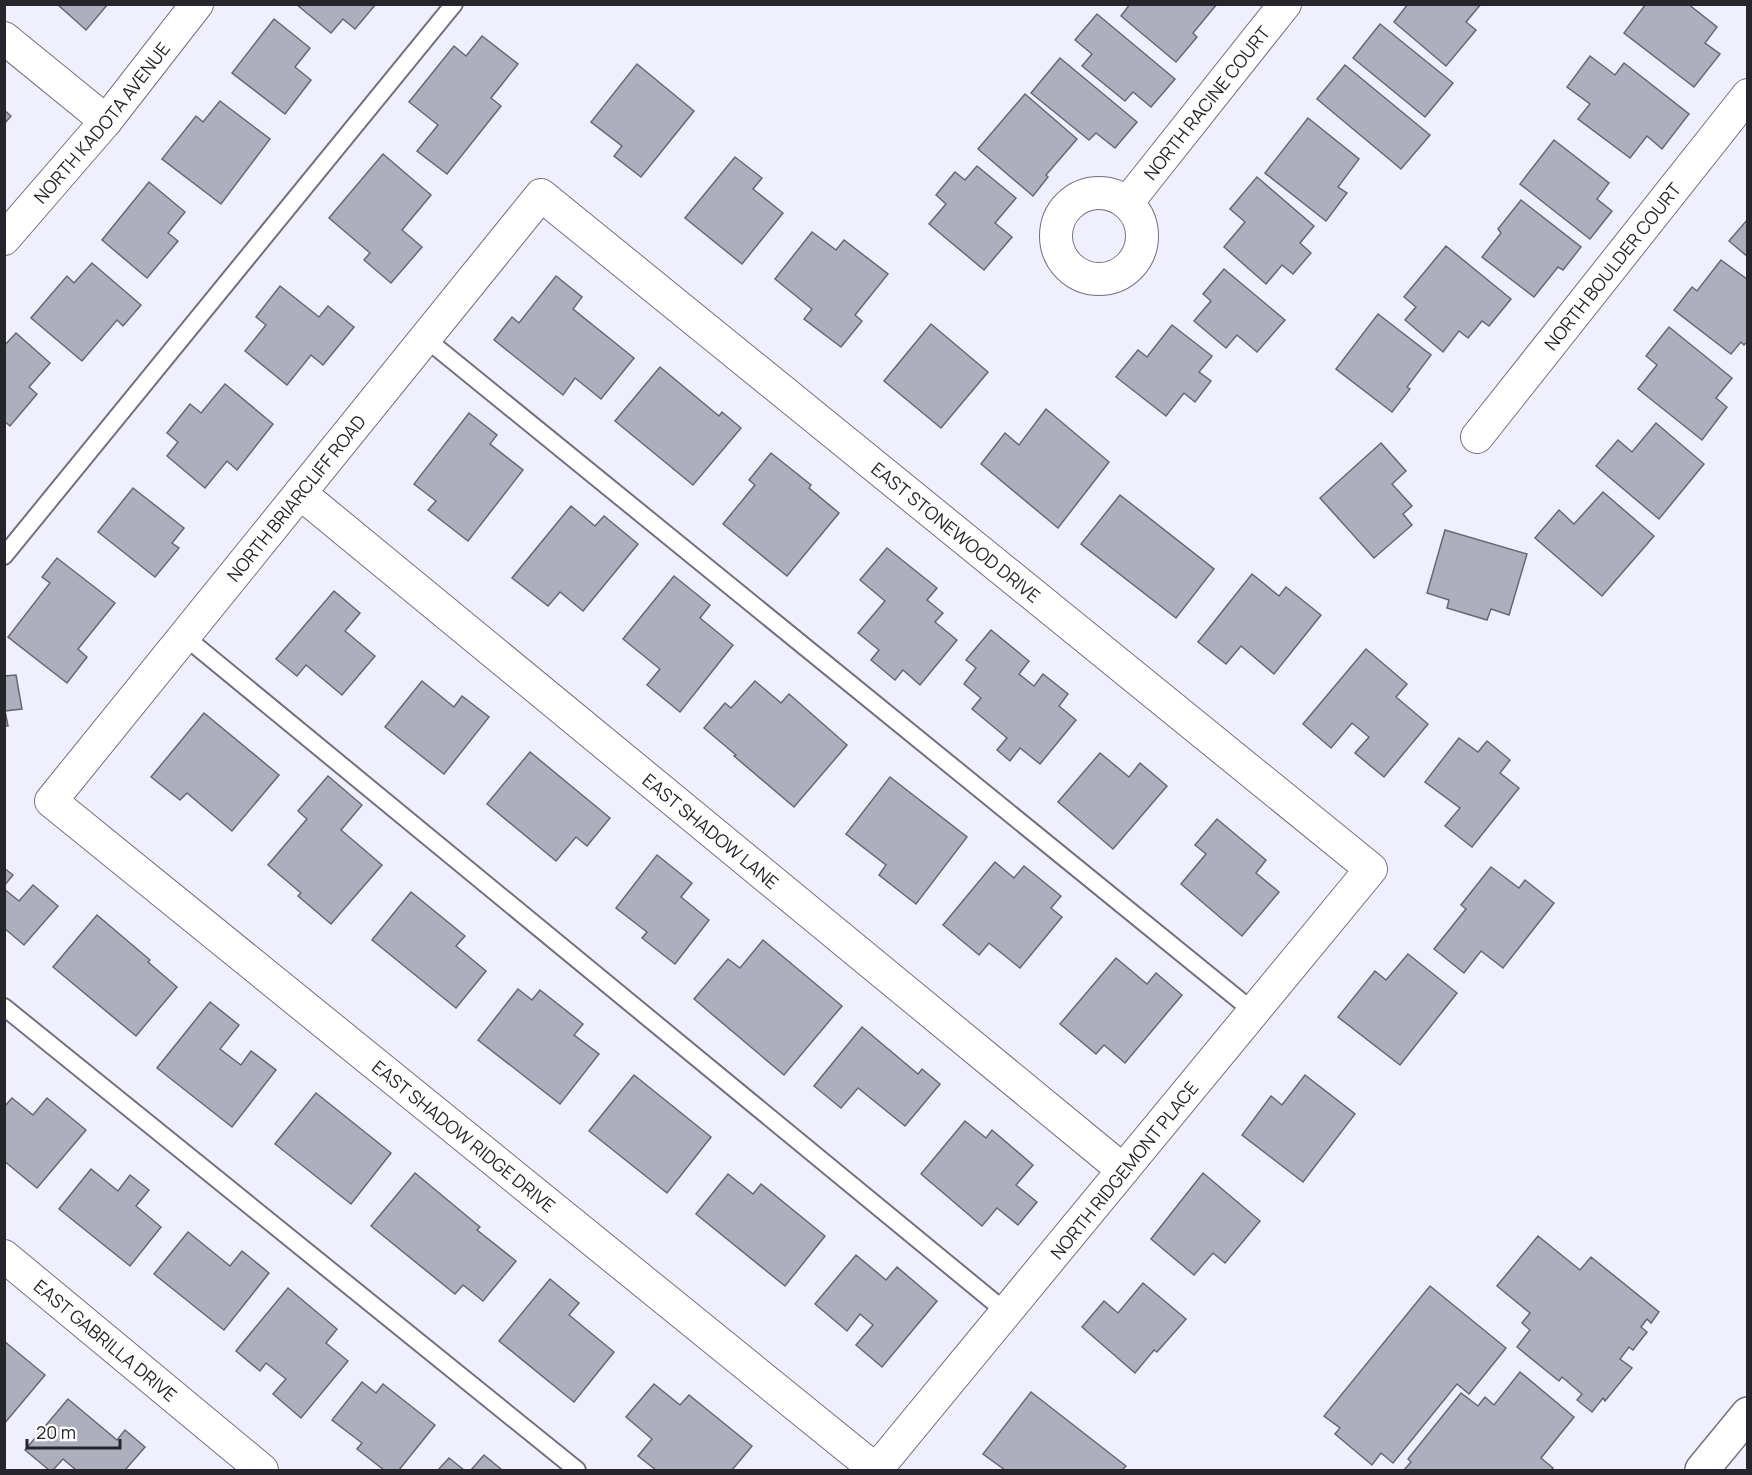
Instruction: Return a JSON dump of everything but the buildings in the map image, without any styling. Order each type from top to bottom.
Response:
[{"type":"main road","points":[[1702,1470],[1748,1414]]},
{"type":"street","name":"NORTH KADOTA AVENUE","points":[[4,239],[106,121],[197,4]]},
{"type":"street","name":"NORTH RACINE COURT","points":[[1127,203],[1286,4]]},
{"type":"street","points":[[4,38],[106,121]]},
{"type":"street","name":"NORTH BOULDER COURT","points":[[1477,437],[1748,95]]},
{"type":"street","name":"NORTH BRIARCLIFF ROAD","points":[[51,801],[541,195]]},
{"type":"street","name":"EAST STONEWOOD DRIVE","points":[[541,195],[1371,869]]},
{"type":"street","name":"EAST SHADOW LANE","points":[[300,493],[1123,1170]]},
{"type":"street","name":"EAST SHADOW RIDGE DRIVE","points":[[51,801],[876,1470]]},
{"type":"street","name":"NORTH RIDGEMONT PLACE","points":[[876,1470],[1371,869]]},
{"type":"street","name":"EAST GABRILLA DRIVE","points":[[4,1256],[262,1470]]},
{"type":"lane","points":[[4,556],[454,4]]},
{"type":"lane","points":[[425,338],[1254,1012]]},
{"type":"lane","points":[[184,636],[1006,1312]]},
{"type":"lane","points":[[4,1007],[577,1470]]}]
